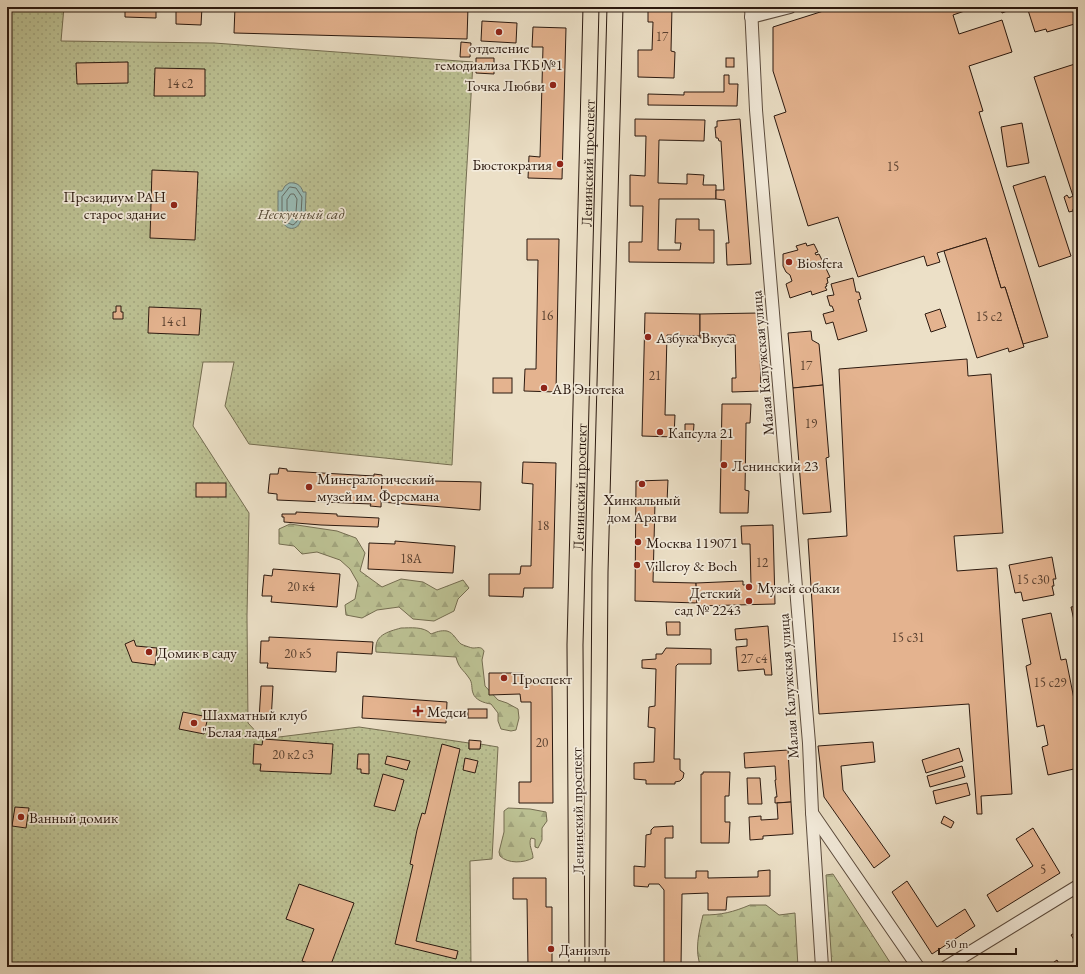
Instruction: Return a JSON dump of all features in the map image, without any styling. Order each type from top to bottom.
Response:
[{"type":"main road","name":"Ленинский проспект","points":[[577,967],[575,645],[591,7]]},
{"type":"main road","name":"Ленинский проспект","points":[[597,967],[600,572],[615,7]]},
{"type":"street","points":[[751,12],[790,7]]},
{"type":"street","name":"Малая Калужская улица","points":[[751,12],[756,110],[810,743],[812,812],[822,967]]},
{"type":"street","points":[[812,812],[918,967]]},
{"type":"street","points":[[946,967],[1078,886]]},
{"type":"green space","name":"Нескучный сад","points":[[7,7],[64,7],[61,41],[214,43],[473,62],[452,465],[249,444],[225,406],[234,362],[203,362],[193,426],[249,513],[247,616],[248,723],[263,739],[359,727],[469,743],[469,749],[480,749],[480,744],[498,747],[492,859],[470,861],[471,967],[7,967]]},
{"type":"green space","points":[[290,524],[337,531],[356,538],[365,553],[360,571],[382,587],[401,579],[423,582],[437,590],[463,580],[469,588],[458,599],[454,611],[434,621],[413,619],[399,607],[377,610],[362,618],[346,615],[345,605],[355,599],[358,583],[350,569],[340,560],[317,552],[302,554],[294,546],[279,544],[279,529]]},
{"type":"green space","points":[[401,628],[421,629],[428,631],[431,634],[447,631],[461,644],[471,648],[482,648],[484,651],[482,660],[485,686],[498,700],[518,709],[519,718],[516,730],[511,731],[501,729],[498,721],[498,713],[491,704],[480,701],[476,698],[472,691],[470,680],[460,667],[456,657],[376,652],[377,642],[382,635]]},
{"type":"green space","points":[[508,808],[530,809],[546,812],[547,821],[542,828],[542,840],[538,848],[535,847],[535,839],[531,838],[530,843],[533,858],[529,860],[516,862],[503,859],[500,856],[499,852],[504,832],[504,811]]},
{"type":"green space","points":[[833,874],[893,967],[832,967],[826,875]]},
{"type":"green space","points":[[750,905],[766,905],[779,915],[795,913],[798,967],[701,967],[698,948],[703,915],[727,913]]},
{"type":"water","points":[[289,183],[298,184],[303,192],[306,192],[305,220],[301,219],[300,223],[295,228],[288,228],[283,223],[282,219],[278,218],[278,191],[282,191]]},
{"type":"building","points":[[125,7],[156,7],[156,18],[125,17]]},
{"type":"building","points":[[176,7],[202,7],[201,25],[176,24]]},
{"type":"building","points":[[235,7],[468,7],[467,39],[234,33]]},
{"type":"building","points":[[653,7],[672,7],[671,51],[675,52],[674,78],[638,77],[638,50],[652,50],[653,22],[648,22],[648,9],[653,9]]},
{"type":"building","points":[[836,7],[976,7],[953,15],[959,34],[1002,20],[1012,52],[969,66],[983,111],[979,112],[1048,337],[1023,344],[1005,287],[1001,288],[986,238],[937,253],[940,262],[927,266],[924,256],[858,277],[838,217],[808,226],[774,116],[786,112],[773,71],[773,27]]},
{"type":"building","points":[[1000,7],[1015,7],[1015,8],[1002,13]]},
{"type":"building","points":[[1027,7],[1078,7],[1078,23],[1047,32],[1046,29],[1035,32]]},
{"type":"building","name":"отделение гемодиализа ГКБ №1","points":[[482,21],[517,23],[516,43],[481,41]]},
{"type":"building","points":[[533,27],[566,28],[562,179],[528,178],[529,156],[540,157],[543,47],[532,47]]},
{"type":"building","points":[[461,42],[471,43],[470,57],[460,57]]},
{"type":"building","points":[[476,58],[494,58],[494,74],[476,73]]},
{"type":"building","points":[[726,58],[734,58],[734,67],[726,67]]},
{"type":"building","points":[[128,62],[128,83],[77,84],[76,63]]},
{"type":"building","points":[[1078,63],[1078,208],[1069,212],[1064,197],[1067,195],[1069,198],[1073,196],[1034,77]]},
{"type":"building","points":[[155,68],[205,69],[205,96],[154,96]]},
{"type":"building","points":[[724,75],[729,75],[729,84],[738,84],[737,106],[648,105],[648,94],[684,95],[684,92],[724,92]]},
{"type":"building","points":[[635,119],[705,120],[704,141],[659,140],[658,183],[687,184],[687,174],[704,175],[703,185],[716,185],[716,199],[659,199],[658,250],[680,250],[681,243],[675,243],[676,219],[699,219],[699,230],[714,230],[714,263],[629,262],[629,242],[642,242],[643,206],[630,206],[630,175],[645,176],[646,136],[635,136]]},
{"type":"building","points":[[740,119],[751,264],[727,265],[726,243],[729,243],[725,200],[716,199],[716,190],[724,190],[721,141],[716,138],[715,127],[717,127],[717,121]]},
{"type":"building","points":[[1022,123],[1029,163],[1007,167],[1001,127]]},
{"type":"building","name":"Президиум РАН старое здание","points":[[152,170],[198,172],[195,240],[150,238]]},
{"type":"building","points":[[1045,176],[1071,256],[1039,267],[1013,186]]},
{"type":"building","points":[[986,238],[1001,288],[1005,287],[1024,347],[1009,352],[1008,348],[977,358],[944,251]]},
{"type":"building","points":[[527,239],[559,239],[556,392],[524,391],[525,369],[536,369],[538,260],[527,260]]},
{"type":"building","points":[[806,243],[807,246],[814,244],[818,252],[815,253],[816,255],[819,254],[830,277],[827,278],[828,283],[825,287],[827,290],[812,295],[811,291],[790,298],[786,284],[792,281],[790,275],[786,272],[783,266],[783,254],[798,250],[796,246]]},
{"type":"building","points":[[853,278],[856,292],[859,292],[861,299],[858,300],[867,331],[838,340],[833,322],[826,324],[823,314],[834,311],[832,306],[830,306],[827,296],[834,295],[831,284]]},
{"type":"building","points":[[116,306],[121,306],[123,319],[113,319],[113,312],[116,312]]},
{"type":"building","points":[[149,307],[201,309],[199,335],[148,333]]},
{"type":"building","points":[[940,309],[946,327],[931,332],[925,314]]},
{"type":"building","points":[[645,313],[700,314],[700,336],[667,335],[665,415],[675,415],[674,437],[642,436]]},
{"type":"building","points":[[759,313],[761,391],[732,392],[732,378],[736,378],[735,335],[727,335],[727,337],[700,338],[700,314]]},
{"type":"building","points":[[811,331],[812,340],[819,344],[823,385],[793,388],[788,333]]},
{"type":"building","points":[[967,359],[968,376],[991,374],[1003,533],[954,536],[957,571],[997,568],[1012,794],[981,796],[982,814],[977,814],[969,704],[819,714],[808,539],[847,536],[839,369]]},
{"type":"building","points":[[493,378],[512,378],[512,393],[493,393]]},
{"type":"building","points":[[823,385],[829,457],[826,458],[831,512],[803,514],[793,388]]},
{"type":"building","points":[[722,404],[751,404],[750,423],[746,423],[745,490],[749,491],[748,513],[720,513]]},
{"type":"building","points":[[685,424],[694,424],[693,438],[685,437]]},
{"type":"building","points":[[523,462],[556,463],[553,588],[524,588],[523,597],[489,596],[489,574],[520,574],[521,566],[531,566],[533,484],[522,483]]},
{"type":"building","points":[[279,468],[287,469],[287,471],[374,476],[374,474],[382,475],[381,507],[370,506],[371,504],[277,500],[277,494],[268,493],[270,474],[278,474]]},
{"type":"building","points":[[382,480],[481,482],[480,510],[381,502]]},
{"type":"building","points":[[668,480],[667,502],[655,502],[653,582],[696,583],[697,603],[635,601],[636,481]]},
{"type":"building","points":[[196,483],[226,483],[226,497],[196,497]]},
{"type":"building","points":[[296,512],[379,518],[378,527],[284,522],[284,517],[282,517],[282,514],[296,514]]},
{"type":"building","points":[[773,525],[775,604],[697,606],[696,583],[743,581],[743,585],[751,585],[750,544],[742,544],[741,526]]},
{"type":"building","points":[[395,541],[455,546],[453,573],[368,569],[369,543],[395,544]]},
{"type":"building","points":[[1052,557],[1056,579],[1053,579],[1054,586],[1052,586],[1054,595],[1023,601],[1021,592],[1015,593],[1009,565]]},
{"type":"building","points":[[273,569],[340,574],[337,607],[271,602],[272,596],[262,596],[264,575],[272,576]]},
{"type":"building","points":[[1078,606],[1078,638],[1071,607]]},
{"type":"building","points":[[1051,613],[1061,660],[1066,659],[1078,719],[1078,768],[1048,775],[1042,747],[1048,745],[1044,725],[1037,727],[1026,666],[1031,664],[1022,619]]},
{"type":"building","points":[[666,622],[680,622],[680,635],[667,635]]},
{"type":"building","points":[[768,626],[772,675],[765,675],[764,669],[738,671],[736,647],[747,646],[747,639],[736,640],[735,629]]},
{"type":"building","points":[[269,637],[373,642],[372,654],[337,652],[336,672],[267,668],[268,663],[260,663],[261,641],[269,641]]},
{"type":"building","points":[[134,640],[136,646],[157,648],[155,665],[132,662],[125,644]]},
{"type":"building","points":[[666,648],[711,649],[711,664],[678,664],[676,666],[674,759],[680,759],[680,770],[684,773],[683,778],[680,781],[675,782],[675,784],[646,784],[646,780],[634,779],[634,763],[654,762],[655,728],[648,727],[649,707],[655,706],[656,669],[642,668],[642,660],[656,659],[656,654],[662,654]]},
{"type":"building","points":[[489,673],[524,673],[524,682],[552,682],[553,803],[519,803],[519,782],[531,782],[531,702],[521,702],[520,694],[489,695]]},
{"type":"building","points":[[261,686],[273,686],[271,721],[259,720]]},
{"type":"building","points":[[363,696],[447,702],[446,723],[362,718]]},
{"type":"building","points":[[468,709],[487,709],[487,718],[468,718]]},
{"type":"building","name":"Шахматный клуб \"Белая ладья\"","points":[[183,712],[208,717],[204,734],[179,729]]},
{"type":"building","points":[[263,739],[333,744],[331,774],[260,771],[261,764],[253,764],[254,744],[262,745]]},
{"type":"building","points":[[469,740],[481,741],[480,749],[469,749]]},
{"type":"building","points":[[873,742],[875,762],[841,766],[843,790],[890,856],[874,868],[824,797],[818,746]]},
{"type":"building","points":[[442,744],[460,749],[416,941],[458,951],[456,959],[395,944],[413,865],[410,864],[417,830],[422,813],[425,814]]},
{"type":"building","points":[[959,748],[963,761],[926,773],[922,760]]},
{"type":"building","points":[[788,750],[791,802],[775,803],[775,797],[777,797],[775,766],[745,768],[744,753]]},
{"type":"building","points":[[358,754],[369,754],[369,774],[361,773],[361,769],[357,769]]},
{"type":"building","points":[[387,756],[410,761],[407,770],[385,764]]},
{"type":"building","points":[[465,758],[478,761],[475,773],[463,770]]},
{"type":"building","points":[[962,766],[965,777],[930,787],[927,776]]},
{"type":"building","points":[[703,772],[730,772],[729,796],[725,796],[725,822],[730,822],[729,843],[701,843],[701,774],[703,774]]},
{"type":"building","points":[[383,774],[404,780],[395,811],[374,806]]},
{"type":"building","points":[[747,778],[760,778],[762,804],[748,804]]},
{"type":"building","points":[[967,783],[970,795],[936,804],[933,791]]},
{"type":"building","points":[[791,802],[793,834],[763,836],[763,839],[750,840],[749,817],[761,816],[761,820],[778,819],[777,803]]},
{"type":"building","name":"Ванный домик","points":[[15,807],[29,808],[26,828],[12,826]]},
{"type":"building","points":[[944,816],[954,822],[951,828],[941,823]]},
{"type":"building","points":[[673,826],[673,838],[665,838],[665,878],[696,878],[696,871],[708,871],[708,878],[758,877],[758,871],[770,870],[770,896],[727,897],[726,910],[708,910],[708,893],[682,894],[681,967],[664,967],[664,890],[659,884],[649,884],[648,887],[634,886],[634,866],[645,867],[646,835],[651,834],[651,830],[654,827]]},
{"type":"building","points":[[1033,828],[1060,873],[997,912],[987,895],[1033,866],[1016,839]]},
{"type":"building","points":[[513,878],[546,878],[546,907],[552,907],[552,967],[528,967],[527,899],[513,899]]},
{"type":"building","points":[[907,881],[937,927],[965,909],[975,926],[932,954],[892,892]]},
{"type":"building","points":[[299,884],[354,903],[330,967],[319,967],[302,961],[314,929],[286,919]]},
{"type":"building","points":[[1078,931],[1078,946],[1071,935]]},
{"type":"building","points":[[1057,960],[1061,967],[1047,967]]},
{"type":"place","name":"отделение гемодиализа ГКБ №1","points":[[499,32]]},
{"type":"place","name":"Точка Любви","points":[[553,85]]},
{"type":"place","name":"Бюстократия","points":[[560,164]]},
{"type":"place","name":"Президиум РАН старое здание","points":[[174,205]]},
{"type":"place","name":"Biosfera","points":[[789,262]]},
{"type":"place","name":"Азбука Вкуса","points":[[648,337]]},
{"type":"place","name":"АВ Энотека","points":[[544,388]]},
{"type":"place","name":"Капсула 21","points":[[660,432]]},
{"type":"place","name":"Ленинский 23","points":[[724,465]]},
{"type":"place","name":"Хинкальный дом Арагви","points":[[642,484]]},
{"type":"place","name":"Минералогический музей им. Ферсмана","points":[[309,487]]},
{"type":"place","name":"Москва 119071","points":[[638,542]]},
{"type":"place","name":"Villeroy & Boch","points":[[637,565]]},
{"type":"place","name":"Музей собаки","points":[[749,587]]},
{"type":"place","name":"Детский сад № 2243","points":[[749,601]]},
{"type":"place","name":"Домик в саду","points":[[149,652]]},
{"type":"place","name":"Проспект","points":[[504,678]]},
{"type":"place","name":"Медси","points":[[418,711]]},
{"type":"place","name":"Шахматный клуб \"Белая ладья\"","points":[[194,723]]},
{"type":"place","name":"Ванный домик","points":[[21,817]]},
{"type":"place","name":"Даниэль","points":[[551,949]]}]
